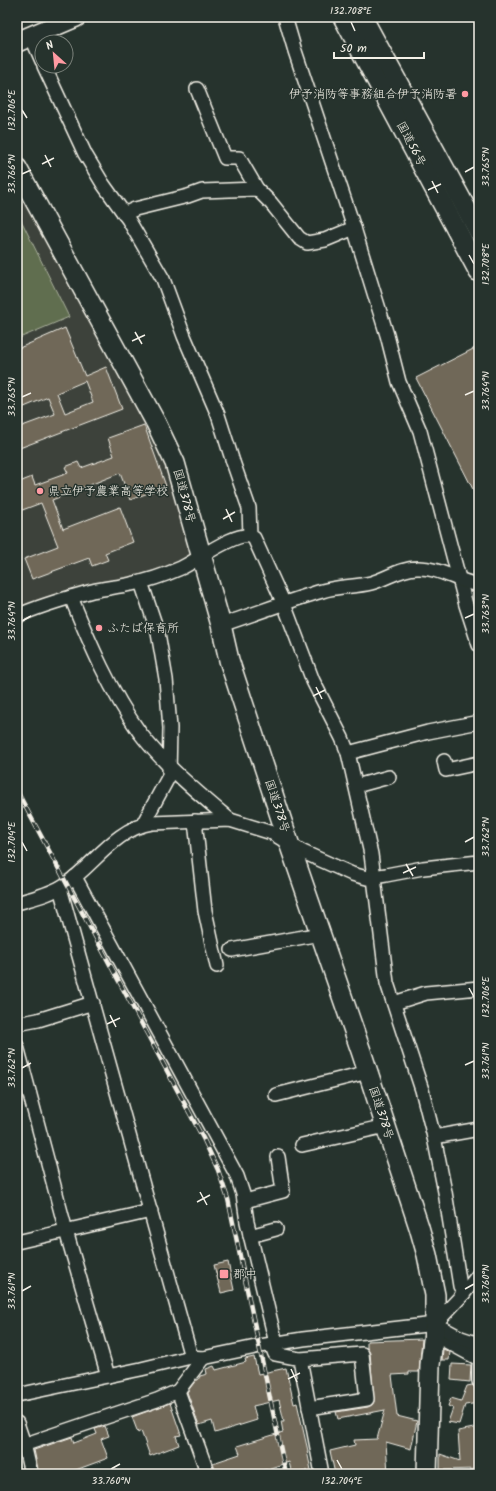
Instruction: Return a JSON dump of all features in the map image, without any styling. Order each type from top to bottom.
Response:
[{"type":"highway","points":[[24,39],[49,22],[76,17]]},
{"type":"highway","name":"国道56号","points":[[343,17],[479,272]]},
{"type":"highway","name":"国道56号","points":[[362,17],[479,232]]},
{"type":"highway","name":"国道378号","points":[[17,168],[167,444],[175,463],[221,625],[229,660],[289,843],[368,1072],[419,1227],[427,1255],[435,1295],[435,1324],[430,1365],[427,1474]]},
{"type":"street","points":[[285,17],[297,58],[354,228],[387,335],[399,382],[420,431],[466,605],[479,645]]},
{"type":"street","points":[[24,39],[34,51]]},
{"type":"street","points":[[48,74],[85,154],[103,184],[124,214],[163,279],[184,336],[218,415],[249,508],[250,535]]},
{"type":"street","points":[[197,89],[225,158],[239,158],[257,189],[271,203],[299,238],[307,243],[316,243],[354,228]]},
{"type":"street","points":[[124,214],[135,209],[202,191],[257,189]]},
{"type":"street","points":[[17,616],[38,607],[70,597],[141,582],[165,575],[185,567],[214,548],[242,535],[250,535],[254,538],[284,604],[308,671],[348,753],[371,854],[384,968],[422,1090],[434,1137],[445,1192],[460,1286],[464,1293]]},
{"type":"street","points":[[221,625],[324,590],[372,583],[401,571],[416,568],[426,569],[460,579],[471,584],[479,584]]},
{"type":"street","points":[[141,582],[158,633],[166,679],[170,728],[169,776],[143,824]]},
{"type":"street","points":[[70,597],[99,664],[120,702],[141,733],[189,785],[230,820]]},
{"type":"street","points":[[348,753],[428,732],[479,722]]},
{"type":"street","points":[[444,762],[446,770],[479,763]]},
{"type":"street","points":[[356,786],[390,777]]},
{"type":"street","points":[[17,903],[60,888],[75,877],[100,853],[130,831],[143,824],[164,822],[230,820],[272,833],[303,852],[352,874],[367,878],[423,868],[479,862]]},
{"type":"street","points":[[194,821],[204,911],[217,966]]},
{"type":"street","points":[[75,877],[237,1176],[245,1201],[245,1211],[275,1354],[300,1359],[362,1354],[367,1399],[309,1408]]},
{"type":"street","points":[[20,1446],[178,1391],[197,1358],[151,1211],[60,888]]},
{"type":"street","points":[[232,950],[320,934]]},
{"type":"street","points":[[394,1003],[426,993],[479,988]]},
{"type":"street","points":[[17,1024],[38,1020],[92,1003]]},
{"type":"street","points":[[17,1046],[66,1231],[108,1376]]},
{"type":"street","points":[[276,1095],[368,1072]]},
{"type":"street","points":[[302,1145],[386,1126]]},
{"type":"street","points":[[434,1137],[479,1129]]},
{"type":"street","points":[[245,1201],[283,1190],[278,1158]]},
{"type":"street","points":[[17,1242],[151,1211]]},
{"type":"street","points":[[250,1236],[276,1229]]},
{"type":"street","points":[[435,1324],[464,1293],[479,1274]]},
{"type":"street","points":[[435,1324],[444,1340],[479,1359]]},
{"type":"street","points":[[17,1395],[303,1338],[435,1324],[461,1338],[479,1344]]},
{"type":"street","points":[[300,1359],[322,1474]]},
{"type":"street","points":[[479,1366],[479,1381]]},
{"type":"street","points":[[178,1391],[208,1474]]},
{"type":"street","points":[[17,1423],[20,1446],[31,1474]]},
{"type":"shaded area","points":[[17,182],[151,426],[173,484],[190,557],[174,566],[143,575],[79,587],[17,610]]},
{"type":"green space","points":[[17,212],[69,317],[17,339]]},
{"type":"building","points":[[65,328],[85,376],[106,367],[122,409],[17,449],[17,428],[55,414],[48,397],[17,410],[17,349]],"holes":[[[85,381],[93,402],[65,413],[57,393]]]},
{"type":"building","points":[[479,346],[479,501],[416,378]]},
{"type":"building","points":[[144,425],[166,486],[130,500],[120,473],[52,500],[63,529],[120,507],[133,542],[105,553],[108,560],[92,566],[89,558],[32,579],[24,559],[58,546],[41,503],[17,512],[17,483],[32,477],[35,485],[68,473],[65,467],[78,462],[81,468],[114,456],[108,438]]},
{"type":"building","points":[[228,1262],[234,1290],[221,1293],[214,1265]]},
{"type":"building","points":[[422,1339],[419,1372],[392,1375],[397,1416],[417,1421],[411,1449],[386,1442],[388,1474],[335,1474],[330,1451],[355,1445],[354,1440],[377,1439],[385,1410],[338,1419],[336,1412],[368,1407],[374,1402],[370,1353],[367,1348],[367,1341]]},
{"type":"building","points":[[443,1349],[450,1352],[449,1360],[442,1360]]},
{"type":"building","points":[[254,1357],[258,1374],[286,1368],[294,1404],[297,1403],[311,1470],[292,1474],[289,1462],[252,1474],[216,1474],[213,1463],[240,1454],[237,1446],[283,1432],[281,1421],[284,1421],[279,1400],[253,1406],[257,1420],[215,1433],[212,1421],[199,1425],[187,1392],[200,1376],[207,1374],[206,1369],[214,1366],[216,1370],[246,1362],[245,1359]]},
{"type":"building","points":[[452,1364],[471,1365],[470,1382],[451,1380]]},
{"type":"building","points":[[472,1385],[478,1389],[479,1403],[465,1405],[459,1424],[448,1422],[453,1408],[448,1406],[451,1398],[461,1401],[467,1386]]},
{"type":"building","points":[[170,1403],[181,1435],[176,1436],[179,1445],[150,1456],[141,1431],[138,1433],[132,1417]]},
{"type":"building","points":[[105,1426],[109,1436],[101,1439],[108,1458],[65,1474],[39,1474],[34,1450],[72,1437],[74,1443],[97,1434],[95,1429]]},
{"type":"building","points":[[479,1427],[479,1469],[440,1470],[440,1454],[460,1461],[458,1431]]},
{"type":"railway","points":[[17,791],[204,1140],[218,1170],[228,1199],[286,1474]]},
{"type":"place","name":"伊予消防等事務組合伊予消防署","points":[[465,94]]},
{"type":"place","name":"県立伊予農業高等学校","points":[[40,491]]},
{"type":"place","name":"ふたば保育所","points":[[99,628]]},
{"type":"place","name":"郡中","points":[[224,1274]]}]
